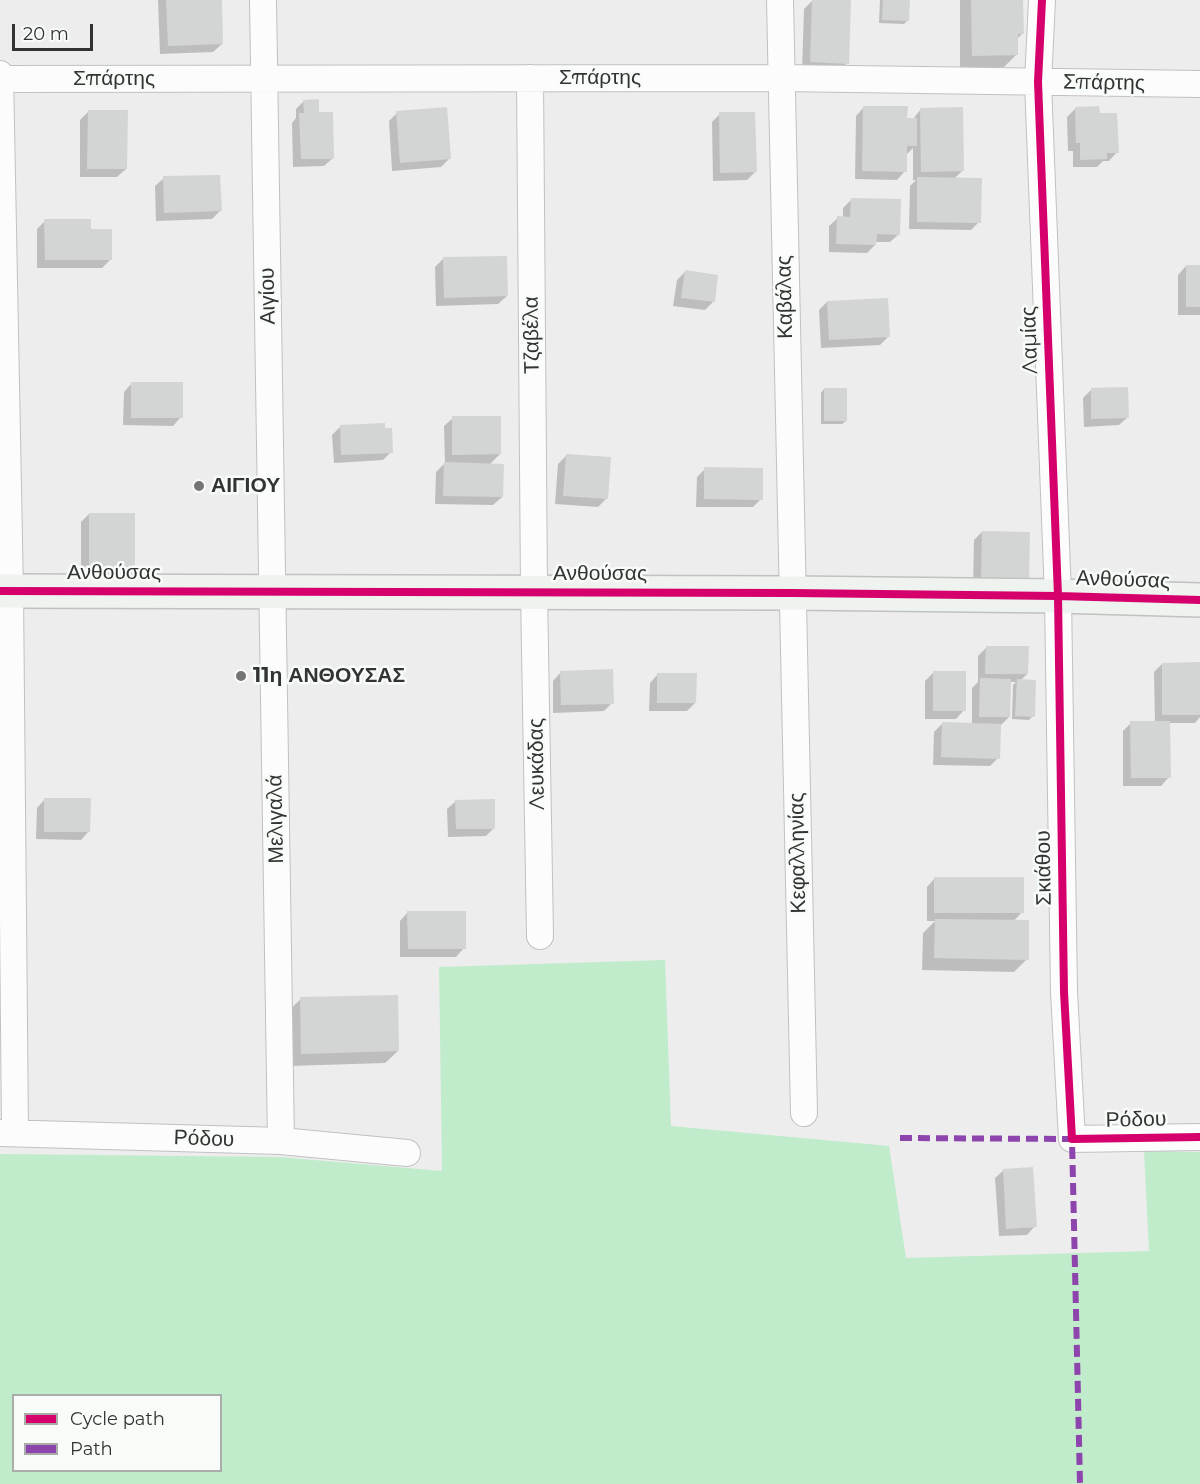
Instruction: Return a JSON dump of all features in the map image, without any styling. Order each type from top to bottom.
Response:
[{"type":"street","name":"Αιγίου","points":[[263,0],[272,592]]},
{"type":"street","name":"Καβάλας","points":[[780,0],[792,593]]},
{"type":"street","name":"Λαμίας","points":[[1042,0],[1038,82],[1058,596]]},
{"type":"street","points":[[0,74],[8,1133]]},
{"type":"street","name":"Τζαβέλα","points":[[530,78],[534,591]]},
{"type":"street","name":"Σπάρτης","points":[[0,79],[781,78],[1200,84]]},
{"type":"street","name":"Ανθούσας","points":[[5,591],[534,591],[1058,596],[1200,600]]},
{"type":"street","name":"Λευκάδας","points":[[534,591],[540,936]]},
{"type":"street","name":"Μελιγαλά","points":[[272,592],[281,1141]]},
{"type":"street","name":"Κεφαλληνίας","points":[[792,593],[804,1113]]},
{"type":"street","name":"Σκιάθου","points":[[1058,596],[1064,992],[1072,1139]]},
{"type":"street","name":"Ρόδου","points":[[8,1133],[281,1141],[407,1153]]},
{"type":"street","name":"Ρόδου","points":[[1072,1139],[1200,1137]]},
{"type":"green space","points":[[665,960],[671,1126],[889,1146],[906,1258],[1149,1251],[1144,1151],[1200,1152],[1200,1484],[0,1484],[0,1154],[279,1157],[442,1171],[439,967]]},
{"type":"building","points":[[166,0],[222,0],[223,44],[168,46]]},
{"type":"building","points":[[812,0],[851,0],[849,64],[810,62]]},
{"type":"building","points":[[883,0],[910,0],[909,21],[882,20]]},
{"type":"building","points":[[971,0],[1023,0],[1024,34],[1018,34],[1018,55],[972,56]]},
{"type":"building","points":[[319,99],[319,112],[333,112],[334,159],[301,159],[299,113],[304,113],[303,100]]},
{"type":"building","points":[[863,106],[908,106],[907,118],[917,118],[917,146],[907,146],[907,172],[862,171]]},
{"type":"building","points":[[1099,106],[1100,113],[1117,113],[1119,153],[1107,153],[1107,159],[1080,160],[1080,143],[1076,143],[1075,107]]},
{"type":"building","points":[[447,107],[451,159],[400,163],[396,111]]},
{"type":"building","points":[[963,107],[964,171],[921,172],[920,108]]},
{"type":"building","points":[[88,110],[128,110],[127,169],[87,169]]},
{"type":"building","points":[[719,112],[755,112],[757,172],[720,173]]},
{"type":"building","points":[[220,175],[222,211],[164,213],[163,176]]},
{"type":"building","points":[[917,177],[982,178],[981,223],[917,222]]},
{"type":"building","points":[[851,198],[901,199],[900,235],[877,234],[876,245],[836,244],[837,216],[850,217]]},
{"type":"building","points":[[44,219],[91,219],[91,229],[112,229],[112,260],[45,260]]},
{"type":"building","points":[[507,256],[508,296],[444,298],[443,257]]},
{"type":"building","points":[[1186,265],[1200,265],[1200,307],[1186,307]]},
{"type":"building","points":[[685,270],[718,275],[715,302],[681,298]]},
{"type":"building","points":[[888,298],[890,337],[829,340],[827,301]]},
{"type":"building","points":[[131,382],[183,382],[183,418],[131,418]]},
{"type":"building","points":[[1128,387],[1129,418],[1091,419],[1091,388]]},
{"type":"building","points":[[824,388],[847,388],[847,421],[824,421]]},
{"type":"building","points":[[452,416],[501,416],[501,454],[452,455]]},
{"type":"building","points":[[385,423],[385,428],[392,428],[393,453],[341,455],[340,425]]},
{"type":"building","points":[[566,454],[611,457],[608,499],[563,496]]},
{"type":"building","points":[[444,462],[504,464],[503,497],[443,496]]},
{"type":"building","points":[[704,467],[763,468],[763,500],[704,499]]},
{"type":"building","points":[[89,513],[135,513],[135,573],[89,573]]},
{"type":"building","points":[[982,531],[1030,532],[1029,580],[981,579]]},
{"type":"building","points":[[986,646],[1029,646],[1028,674],[985,674]]},
{"type":"building","points":[[1200,662],[1200,715],[1162,715],[1162,663]]},
{"type":"building","points":[[613,669],[614,704],[561,705],[560,671]]},
{"type":"building","points":[[933,671],[966,671],[966,711],[933,711]]},
{"type":"building","points":[[657,673],[697,673],[696,703],[657,703]]},
{"type":"building","points":[[980,678],[1011,679],[1010,717],[979,717]]},
{"type":"building","points":[[1017,679],[1036,680],[1035,717],[1015,716]]},
{"type":"building","points":[[1130,721],[1170,721],[1171,778],[1131,778]]},
{"type":"building","points":[[942,722],[1001,724],[1000,759],[941,757]]},
{"type":"building","points":[[44,798],[91,798],[90,832],[44,832]]},
{"type":"building","points":[[495,799],[495,829],[456,829],[455,800]]},
{"type":"building","points":[[934,877],[1024,877],[1024,913],[934,913]]},
{"type":"building","points":[[407,911],[466,911],[466,949],[408,949]]},
{"type":"building","points":[[935,919],[1029,920],[1029,960],[934,958]]},
{"type":"building","points":[[398,995],[399,1051],[301,1054],[300,997]]},
{"type":"building","points":[[1033,1167],[1037,1227],[1006,1229],[1003,1169]]},
{"type":"marked path","points":[[900,1138],[1072,1139],[1080,1484]]},
{"type":"cycle path","points":[[1042,0],[1038,82],[1058,596],[1064,992],[1072,1139],[1200,1137]]},
{"type":"cycle path","points":[[0,591],[792,593],[1200,600]]},
{"type":"place","name":"ΑΙΓΙΟΥ","points":[[199,486]]},
{"type":"place","name":"11η ΑΝΘΟΥΣΑΣ","points":[[241,676]]}]
